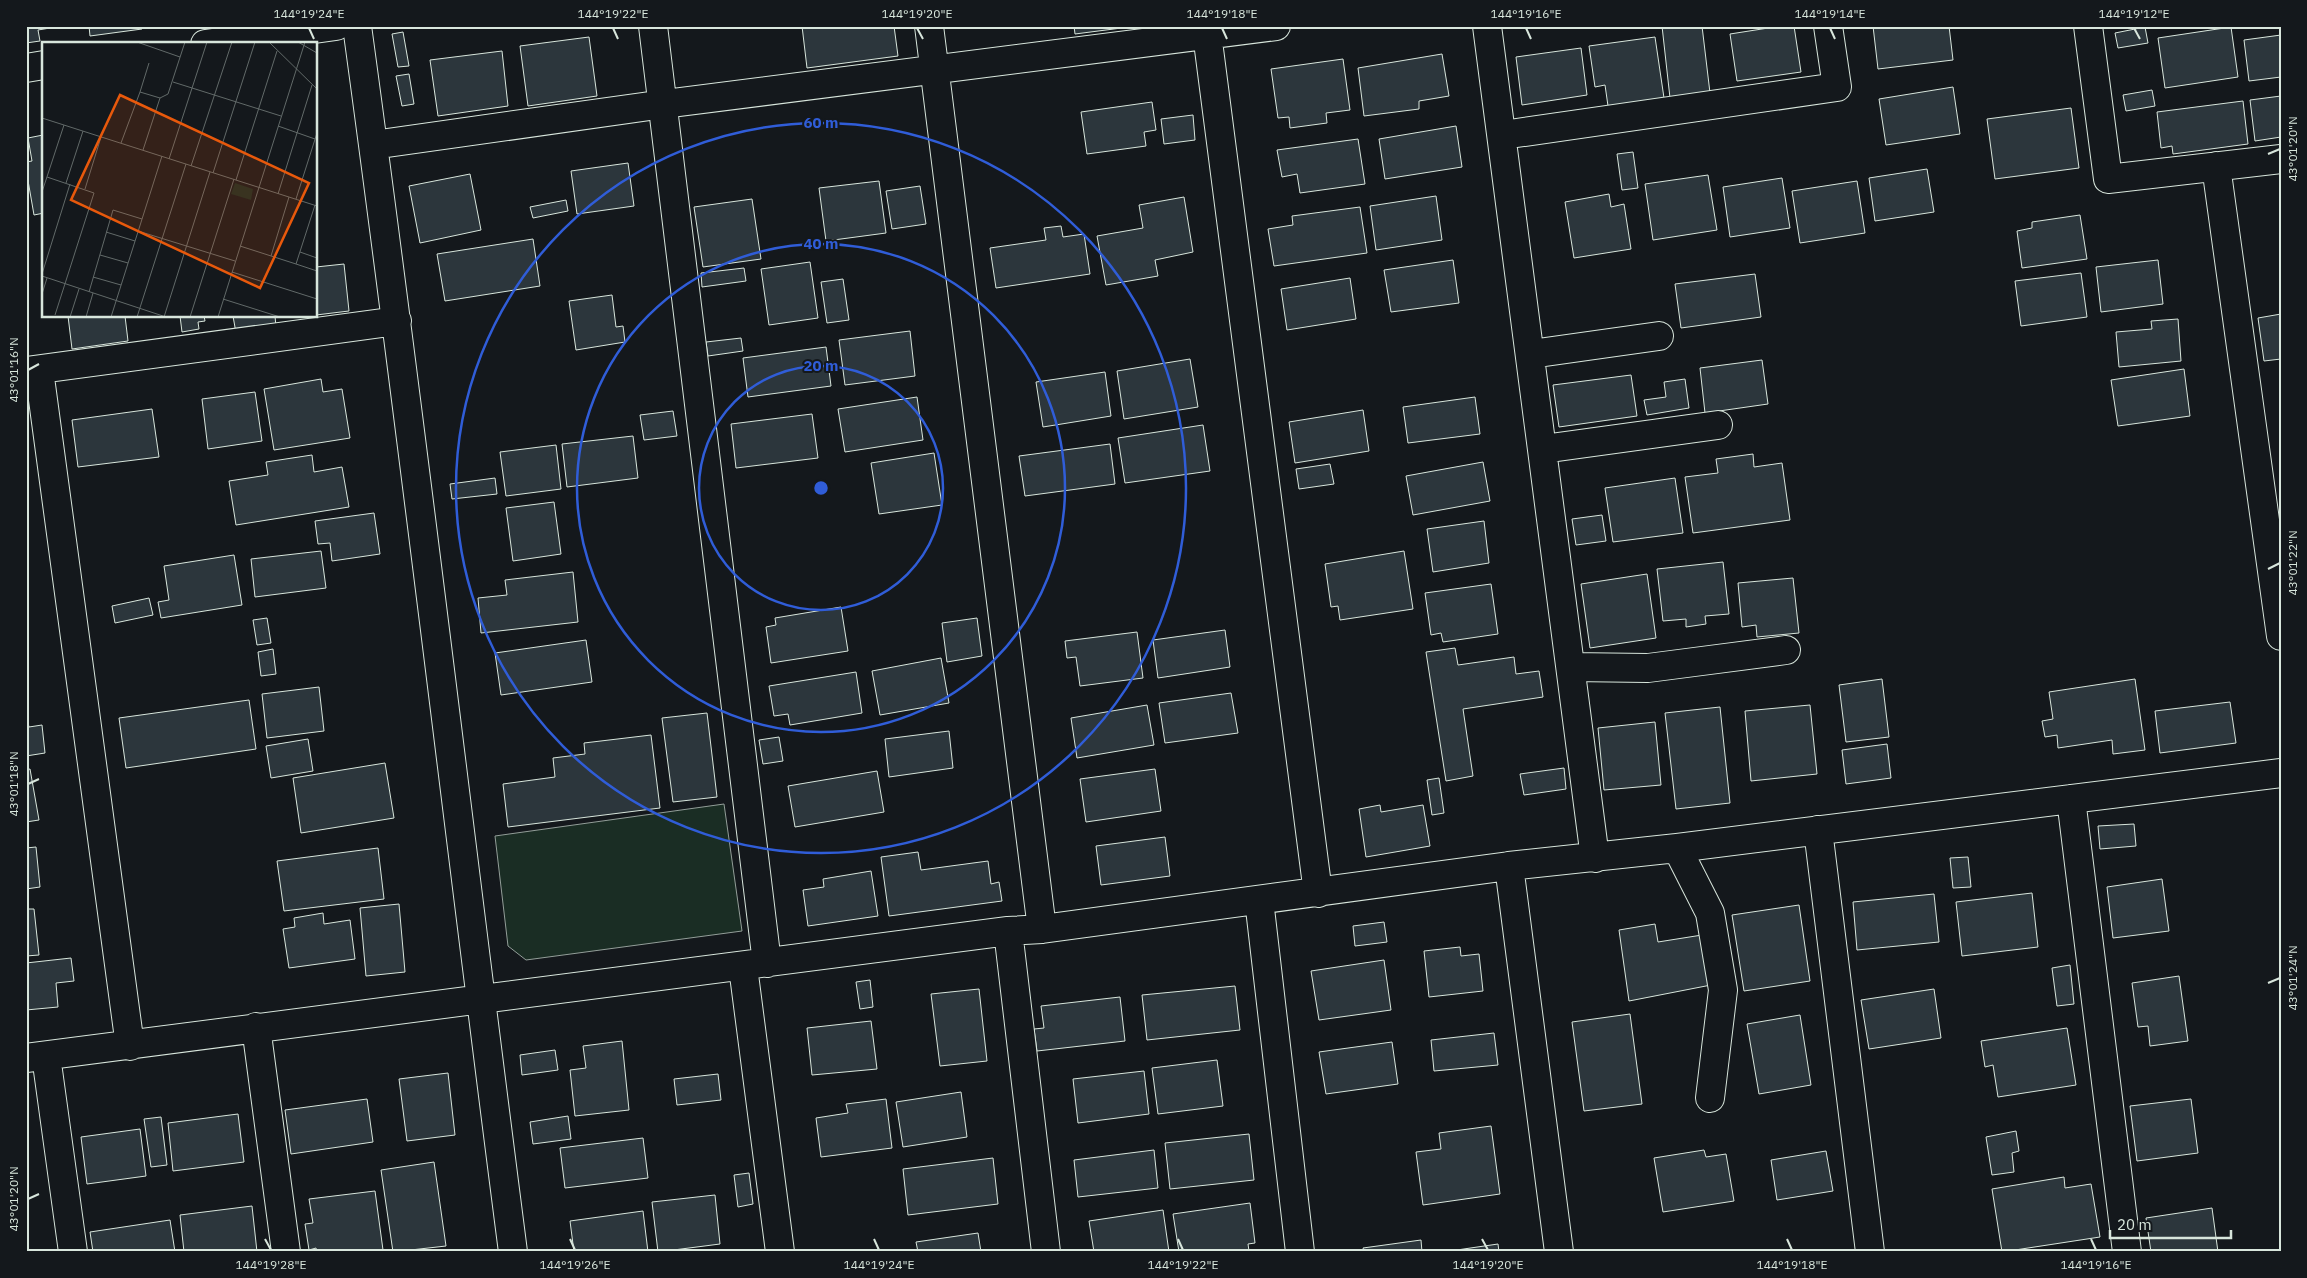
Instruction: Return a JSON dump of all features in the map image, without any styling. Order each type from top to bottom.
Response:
[{"type":"street","points":[[220,42],[336,26]]},
{"type":"street","points":[[357,26],[397,321],[480,1000],[513,1252]]},
{"type":"street","points":[[653,26],[664,104],[755,965],[780,1252]]},
{"type":"street","points":[[929,26],[1042,928]]},
{"type":"street","points":[[373,145],[664,104],[934,71],[1207,31],[1276,26]]},
{"type":"street","points":[[1487,26],[1503,135],[1596,858]]},
{"type":"street","points":[[1503,135],[1837,87],[1828,26]]},
{"type":"street","points":[[2088,26],[2108,179],[2281,159]]},
{"type":"street","points":[[1207,31],[1318,893]]},
{"type":"street","points":[[26,68],[42,65]]},
{"type":"street","points":[[2216,166],[2281,636]]},
{"type":"street","points":[[130,1046],[32,370],[397,321]]},
{"type":"street","points":[[1531,354],[1659,336]]},
{"type":"street","points":[[1544,449],[1718,425]]},
{"type":"street","points":[[1571,667],[1648,668],[1786,650]]},
{"type":"street","points":[[73,1252],[36,1057],[1008,931],[1318,893],[1509,866],[1596,858],[2281,773]]},
{"type":"street","points":[[2071,799],[2127,1252]]},
{"type":"street","points":[[1818,830],[1870,1252]]},
{"type":"street","points":[[1677,848],[1710,914],[1723,990],[1710,1098]]},
{"type":"street","points":[[1509,866],[1559,1252]]},
{"type":"street","points":[[1259,900],[1300,1252]]},
{"type":"street","points":[[1008,931],[1046,1252]]},
{"type":"street","points":[[256,1028],[286,1252]]},
{"type":"green space","points":[[724,804],[742,931],[526,960],[508,946],[495,836]]},
{"type":"building","points":[[26,26],[62,26],[38,30],[40,41],[26,43]]},
{"type":"building","points":[[89,26],[142,26],[142,29],[90,36]]},
{"type":"building","points":[[802,26],[894,26],[898,56],[807,68]]},
{"type":"building","points":[[1074,26],[1137,26],[1075,34]]},
{"type":"building","points":[[1662,26],[1702,26],[1710,93],[1670,98]]},
{"type":"building","points":[[1781,26],[1794,26],[1801,72],[1737,81],[1730,34]]},
{"type":"building","points":[[1873,26],[1949,26],[1953,60],[1878,69]]},
{"type":"building","points":[[2145,27],[2148,43],[2118,48],[2115,33]]},
{"type":"building","points":[[2231,27],[2238,77],[2165,88],[2158,38]]},
{"type":"building","points":[[403,32],[409,66],[398,67],[392,34]]},
{"type":"building","points":[[2281,35],[2281,77],[2249,81],[2244,40]]},
{"type":"building","points":[[589,37],[597,96],[528,106],[520,46]]},
{"type":"building","points":[[1655,37],[1664,98],[1608,106],[1605,85],[1595,87],[1589,46]]},
{"type":"building","points":[[1581,48],[1587,95],[1522,105],[1516,57]]},
{"type":"building","points":[[502,51],[508,106],[438,116],[430,60]]},
{"type":"building","points":[[1442,54],[1449,96],[1419,101],[1419,109],[1364,116],[1358,68]]},
{"type":"building","points":[[1343,59],[1350,110],[1326,113],[1327,123],[1290,128],[1289,117],[1278,118],[1271,69]]},
{"type":"building","points":[[409,74],[414,104],[402,106],[396,76]]},
{"type":"building","points":[[1953,87],[1960,134],[1886,145],[1879,99]]},
{"type":"building","points":[[2152,90],[2155,106],[2126,111],[2123,95]]},
{"type":"building","points":[[2281,96],[2281,137],[2255,141],[2250,100]]},
{"type":"building","points":[[2243,101],[2248,144],[2173,154],[2172,146],[2161,148],[2157,112]]},
{"type":"building","points":[[1152,102],[1156,130],[1144,132],[1146,146],[1087,154],[1081,112]]},
{"type":"building","points":[[2071,108],[2079,168],[1995,179],[1987,119]]},
{"type":"building","points":[[1193,115],[1195,140],[1164,144],[1161,119]]},
{"type":"building","points":[[1456,126],[1462,167],[1385,179],[1379,139]]},
{"type":"building","points":[[42,135],[42,213],[34,215],[26,169],[26,162],[32,161],[28,138]]},
{"type":"building","points":[[1358,139],[1365,184],[1300,193],[1297,174],[1282,177],[1277,150]]},
{"type":"building","points":[[1633,152],[1638,188],[1622,190],[1617,154]]},
{"type":"building","points":[[628,163],[634,206],[577,214],[571,171]]},
{"type":"building","points":[[1927,169],[1934,212],[1875,221],[1869,178]]},
{"type":"building","points":[[470,174],[481,230],[420,243],[409,186]]},
{"type":"building","points":[[1708,175],[1717,230],[1653,240],[1645,184]]},
{"type":"building","points":[[1782,178],[1790,228],[1730,237],[1723,187]]},
{"type":"building","points":[[879,181],[886,233],[826,241],[819,188]]},
{"type":"building","points":[[1857,181],[1865,233],[1800,243],[1792,191]]},
{"type":"building","points":[[920,186],[926,224],[892,229],[886,191]]},
{"type":"building","points":[[1609,194],[1611,207],[1624,204],[1631,249],[1574,258],[1565,202]]},
{"type":"building","points":[[1436,196],[1442,240],[1376,250],[1370,206]]},
{"type":"building","points":[[1184,197],[1193,252],[1155,260],[1158,276],[1106,285],[1097,236],[1143,228],[1139,205]]},
{"type":"building","points":[[752,199],[761,259],[703,267],[694,207]]},
{"type":"building","points":[[566,200],[568,211],[533,218],[530,207]]},
{"type":"building","points":[[1360,207],[1367,253],[1274,266],[1268,229],[1293,225],[1292,216]]},
{"type":"building","points":[[2080,215],[2087,259],[2022,268],[2017,231],[2032,228],[2032,222]]},
{"type":"building","points":[[1061,226],[1063,237],[1084,234],[1090,274],[996,288],[990,248],[1046,240],[1044,228]]},
{"type":"building","points":[[533,239],[540,286],[445,301],[437,254]]},
{"type":"building","points":[[1453,260],[1459,303],[1391,312],[1384,270]]},
{"type":"building","points":[[2158,260],[2163,304],[2101,312],[2096,267]]},
{"type":"building","points":[[810,262],[818,318],[769,325],[761,269]]},
{"type":"building","points":[[344,264],[349,311],[318,315],[318,267]]},
{"type":"building","points":[[744,268],[746,281],[702,287],[701,273]]},
{"type":"building","points":[[2081,273],[2087,317],[2021,326],[2015,281]]},
{"type":"building","points":[[1755,274],[1761,317],[1681,328],[1675,284]]},
{"type":"building","points":[[1350,278],[1356,319],[1287,330],[1281,289]]},
{"type":"building","points":[[843,279],[849,320],[827,323],[821,282]]},
{"type":"building","points":[[612,295],[616,327],[623,326],[625,342],[576,350],[569,301]]},
{"type":"building","points":[[2281,314],[2281,359],[2264,361],[2258,318]]},
{"type":"building","points":[[68,318],[125,318],[128,341],[72,349]]},
{"type":"building","points":[[180,318],[204,318],[205,321],[198,322],[199,329],[182,332]]},
{"type":"building","points":[[233,318],[275,318],[276,327],[236,333]]},
{"type":"building","points":[[2178,319],[2181,361],[2119,367],[2116,332],[2152,329],[2151,321]]},
{"type":"building","points":[[910,331],[915,376],[845,385],[839,340]]},
{"type":"building","points":[[741,338],[743,351],[708,356],[706,342]]},
{"type":"building","points":[[826,347],[831,386],[748,397],[743,358]]},
{"type":"building","points":[[1190,359],[1198,407],[1124,419],[1117,371]]},
{"type":"building","points":[[1762,360],[1768,404],[1705,413],[1700,368]]},
{"type":"building","points":[[2184,369],[2190,416],[2118,426],[2111,380]]},
{"type":"building","points":[[1105,372],[1111,416],[1043,427],[1036,382]]},
{"type":"building","points":[[1631,375],[1637,416],[1559,427],[1553,385]]},
{"type":"building","points":[[321,379],[323,392],[342,389],[350,438],[274,450],[264,389]]},
{"type":"building","points":[[1685,379],[1689,408],[1647,415],[1644,400],[1666,397],[1664,382]]},
{"type":"building","points":[[255,392],[262,441],[208,449],[202,399]]},
{"type":"building","points":[[917,397],[923,440],[845,452],[838,409]]},
{"type":"building","points":[[1475,397],[1480,434],[1408,443],[1403,407]]},
{"type":"building","points":[[152,409],[159,457],[78,467],[72,420]]},
{"type":"building","points":[[1363,410],[1369,451],[1295,463],[1289,422]]},
{"type":"building","points":[[673,411],[677,436],[644,440],[640,415]]},
{"type":"building","points":[[812,414],[818,458],[736,468],[731,424]]},
{"type":"building","points":[[1203,425],[1210,471],[1125,483],[1118,438]]},
{"type":"building","points":[[633,436],[638,478],[567,487],[562,444]]},
{"type":"building","points":[[1110,444],[1115,484],[1025,496],[1019,456]]},
{"type":"building","points":[[556,445],[561,489],[506,496],[500,452]]},
{"type":"building","points":[[934,453],[942,505],[879,514],[871,463]]},
{"type":"building","points":[[1753,454],[1754,467],[1782,463],[1790,520],[1693,533],[1685,477],[1718,473],[1716,459]]},
{"type":"building","points":[[312,455],[314,472],[342,467],[349,507],[236,525],[229,481],[268,475],[266,462]]},
{"type":"building","points":[[1483,462],[1490,501],[1413,515],[1406,476]]},
{"type":"building","points":[[1330,464],[1334,484],[1299,489],[1296,469]]},
{"type":"building","points":[[495,478],[497,494],[452,499],[450,484]]},
{"type":"building","points":[[1675,478],[1683,533],[1613,542],[1605,488]]},
{"type":"building","points":[[554,502],[561,554],[513,561],[506,508]]},
{"type":"building","points":[[374,513],[380,554],[332,561],[330,543],[318,544],[315,521]]},
{"type":"building","points":[[1602,515],[1606,541],[1576,545],[1572,519]]},
{"type":"building","points":[[1484,521],[1489,563],[1433,572],[1427,529]]},
{"type":"building","points":[[321,551],[326,588],[255,597],[251,559]]},
{"type":"building","points":[[1404,551],[1413,609],[1340,620],[1338,606],[1331,607],[1325,564]]},
{"type":"building","points":[[234,555],[242,605],[161,618],[158,602],[169,600],[164,566]]},
{"type":"building","points":[[1723,562],[1729,614],[1705,616],[1706,624],[1686,627],[1686,619],[1663,621],[1657,569]]},
{"type":"building","points":[[573,572],[578,622],[481,633],[478,598],[507,595],[505,580]]},
{"type":"building","points":[[1647,574],[1656,638],[1590,648],[1581,584]]},
{"type":"building","points":[[1793,578],[1799,633],[1757,637],[1756,625],[1742,627],[1738,583]]},
{"type":"building","points":[[1491,584],[1498,634],[1443,642],[1441,633],[1431,635],[1425,593]]},
{"type":"building","points":[[149,598],[153,615],[115,623],[112,606]]},
{"type":"building","points":[[841,607],[848,651],[771,663],[766,627],[776,625],[775,618]]},
{"type":"building","points":[[267,618],[271,643],[257,645],[253,620]]},
{"type":"building","points":[[977,618],[982,656],[947,662],[942,623]]},
{"type":"building","points":[[1225,630],[1230,667],[1158,678],[1153,640]]},
{"type":"building","points":[[1137,632],[1143,678],[1080,686],[1076,657],[1067,658],[1065,641]]},
{"type":"building","points":[[586,640],[592,682],[501,695],[495,653]]},
{"type":"building","points":[[1455,648],[1458,665],[1514,657],[1516,674],[1539,671],[1543,697],[1463,709],[1473,776],[1446,781],[1426,652]]},
{"type":"building","points":[[273,649],[276,674],[261,676],[258,652]]},
{"type":"building","points":[[941,658],[949,703],[880,715],[872,671]]},
{"type":"building","points":[[856,672],[862,713],[790,725],[788,714],[774,716],[769,686]]},
{"type":"building","points":[[1882,679],[1889,737],[1846,742],[1839,685]]},
{"type":"building","points":[[2135,679],[2145,750],[2113,754],[2112,740],[2058,748],[2057,735],[2045,737],[2042,721],[2053,719],[2049,692]]},
{"type":"building","points":[[319,687],[324,731],[267,738],[262,694]]},
{"type":"building","points":[[1231,693],[1238,733],[1165,743],[1159,703]]},
{"type":"building","points":[[249,700],[256,749],[126,768],[119,718]]},
{"type":"building","points":[[2230,702],[2236,743],[2160,753],[2155,711]]},
{"type":"building","points":[[1147,705],[1154,745],[1077,758],[1071,718]]},
{"type":"building","points":[[1810,705],[1817,774],[1751,781],[1745,711]]},
{"type":"building","points":[[1720,707],[1730,803],[1676,809],[1665,713]]},
{"type":"building","points":[[707,713],[717,797],[673,802],[662,718]]},
{"type":"building","points":[[26,715],[29,727],[42,725],[45,753],[26,756]]},
{"type":"building","points":[[1655,722],[1661,785],[1604,790],[1598,728]]},
{"type":"building","points":[[949,731],[953,768],[889,777],[885,739]]},
{"type":"building","points":[[651,735],[660,808],[508,827],[503,784],[555,777],[553,758],[585,754],[584,743]]},
{"type":"building","points":[[779,737],[783,761],[763,764],[759,740]]},
{"type":"building","points":[[308,739],[313,771],[271,778],[266,746]]},
{"type":"building","points":[[1887,744],[1891,778],[1846,784],[1842,750]]},
{"type":"building","points":[[385,763],[394,818],[301,833],[293,778]]},
{"type":"building","points":[[1564,768],[1566,789],[1524,795],[1520,774]]},
{"type":"building","points":[[30,769],[39,820],[26,822],[26,770]]},
{"type":"building","points":[[1155,769],[1161,811],[1086,822],[1080,779]]},
{"type":"building","points":[[877,771],[884,812],[795,827],[788,786]]},
{"type":"building","points":[[1439,778],[1444,813],[1432,815],[1427,780]]},
{"type":"building","points":[[1380,805],[1381,812],[1423,805],[1430,846],[1366,857],[1359,809]]},
{"type":"building","points":[[2134,824],[2136,846],[2100,849],[2098,826]]},
{"type":"building","points":[[1165,837],[1170,876],[1101,885],[1096,846]]},
{"type":"building","points":[[36,847],[40,887],[26,889],[26,848]]},
{"type":"building","points":[[378,848],[384,899],[284,911],[277,861]]},
{"type":"building","points":[[918,852],[921,870],[988,861],[991,884],[999,882],[1002,901],[889,916],[881,857]]},
{"type":"building","points":[[1968,857],[1971,887],[1953,888],[1950,858]]},
{"type":"building","points":[[871,871],[878,916],[808,926],[803,890],[824,887],[823,879]]},
{"type":"building","points":[[2162,879],[2169,931],[2113,938],[2107,887]]},
{"type":"building","points":[[2032,893],[2038,947],[1962,956],[1956,902]]},
{"type":"building","points":[[1934,894],[1939,942],[1857,950],[1853,902]]},
{"type":"building","points":[[399,904],[405,972],[366,976],[360,908]]},
{"type":"building","points":[[1799,905],[1810,981],[1744,991],[1732,915]]},
{"type":"building","points":[[26,909],[34,909],[39,955],[26,956]]},
{"type":"building","points":[[323,913],[324,924],[350,920],[355,959],[289,968],[283,929],[295,927],[294,918]]},
{"type":"building","points":[[1384,922],[1387,942],[1355,946],[1353,926]]},
{"type":"building","points":[[1655,924],[1658,942],[1702,935],[1711,985],[1629,1001],[1619,930]]},
{"type":"building","points":[[1460,947],[1461,956],[1479,954],[1483,991],[1429,997],[1424,951]]},
{"type":"building","points":[[71,958],[74,981],[56,983],[58,1007],[26,1010],[26,963]]},
{"type":"building","points":[[1384,960],[1391,1010],[1319,1020],[1311,971]]},
{"type":"building","points":[[2070,965],[2074,1004],[2057,1006],[2052,968]]},
{"type":"building","points":[[2179,976],[2188,1041],[2150,1046],[2148,1026],[2138,1027],[2132,983]]},
{"type":"building","points":[[870,980],[873,1007],[860,1009],[856,982]]},
{"type":"building","points":[[1235,986],[1240,1030],[1147,1040],[1142,995]]},
{"type":"building","points":[[979,989],[987,1061],[940,1066],[931,994]]},
{"type":"building","points":[[1934,989],[1941,1038],[1869,1049],[1861,1000]]},
{"type":"building","points":[[1120,997],[1125,1041],[1037,1051],[1034,1029],[1044,1028],[1041,1006]]},
{"type":"building","points":[[1630,1014],[1642,1104],[1584,1111],[1572,1022]]},
{"type":"building","points":[[1800,1015],[1811,1085],[1759,1094],[1747,1024]]},
{"type":"building","points":[[871,1021],[877,1069],[812,1075],[807,1028]]},
{"type":"building","points":[[2067,1028],[2076,1085],[1998,1097],[1993,1065],[1985,1067],[1981,1041]]},
{"type":"building","points":[[1494,1033],[1498,1065],[1434,1071],[1431,1040]]},
{"type":"building","points":[[622,1041],[629,1110],[575,1116],[570,1070],[586,1068],[583,1046]]},
{"type":"building","points":[[1392,1042],[1398,1084],[1326,1094],[1319,1052]]},
{"type":"building","points":[[555,1050],[558,1070],[522,1075],[520,1055]]},
{"type":"building","points":[[1217,1060],[1223,1106],[1158,1114],[1152,1068]]},
{"type":"building","points":[[1144,1071],[1149,1114],[1078,1123],[1073,1079]]},
{"type":"building","points":[[448,1073],[455,1135],[407,1141],[399,1079]]},
{"type":"building","points":[[718,1074],[721,1100],[677,1105],[674,1079]]},
{"type":"building","points":[[961,1092],[967,1137],[903,1147],[896,1102]]},
{"type":"building","points":[[367,1099],[373,1142],[291,1154],[285,1110]]},
{"type":"building","points":[[886,1099],[892,1148],[821,1157],[816,1118],[848,1113],[846,1104]]},
{"type":"building","points":[[2191,1099],[2198,1153],[2137,1161],[2130,1106]]},
{"type":"building","points":[[238,1114],[244,1162],[173,1171],[168,1123]]},
{"type":"building","points":[[568,1116],[571,1139],[533,1144],[530,1122]]},
{"type":"building","points":[[161,1117],[167,1165],[151,1167],[144,1119]]},
{"type":"building","points":[[1491,1126],[1500,1194],[1423,1205],[1416,1152],[1441,1149],[1439,1133]]},
{"type":"building","points":[[140,1129],[146,1176],[87,1184],[81,1137]]},
{"type":"building","points":[[2016,1131],[2019,1151],[2012,1153],[2014,1172],[1992,1175],[1986,1137]]},
{"type":"building","points":[[1249,1134],[1254,1180],[1170,1189],[1165,1143]]},
{"type":"building","points":[[643,1138],[648,1178],[565,1188],[560,1148]]},
{"type":"building","points":[[1154,1150],[1158,1188],[1078,1197],[1074,1160]]},
{"type":"building","points":[[1704,1150],[1706,1157],[1726,1154],[1734,1201],[1663,1212],[1654,1158]]},
{"type":"building","points":[[1826,1151],[1833,1191],[1777,1200],[1771,1160]]},
{"type":"building","points":[[993,1158],[998,1204],[908,1215],[903,1169]]},
{"type":"building","points":[[434,1162],[446,1246],[393,1252],[381,1170]]},
{"type":"building","points":[[749,1173],[753,1204],[738,1207],[734,1175]]},
{"type":"building","points":[[2064,1177],[2065,1188],[2091,1184],[2100,1237],[2002,1252],[1992,1189]]},
{"type":"building","points":[[375,1191],[383,1250],[317,1252],[316,1248],[309,1250],[305,1224],[313,1223],[309,1199]]},
{"type":"building","points":[[715,1195],[720,1244],[658,1252],[652,1202]]},
{"type":"building","points":[[1250,1203],[1255,1243],[1248,1244],[1249,1251],[1179,1252],[1173,1214]]},
{"type":"building","points":[[252,1206],[257,1252],[184,1252],[180,1215]]},
{"type":"building","points":[[2212,1208],[2218,1252],[2151,1252],[2146,1218]]},
{"type":"building","points":[[1163,1210],[1169,1252],[1094,1252],[1089,1221]]},
{"type":"building","points":[[643,1211],[648,1252],[574,1252],[570,1221]]},
{"type":"building","points":[[170,1220],[175,1252],[93,1252],[90,1232]]},
{"type":"building","points":[[978,1233],[981,1252],[918,1252],[916,1242]]},
{"type":"building","points":[[1421,1240],[1422,1252],[1364,1252],[1363,1248]]},
{"type":"building","points":[[1498,1244],[1499,1252],[1443,1252]]}]
